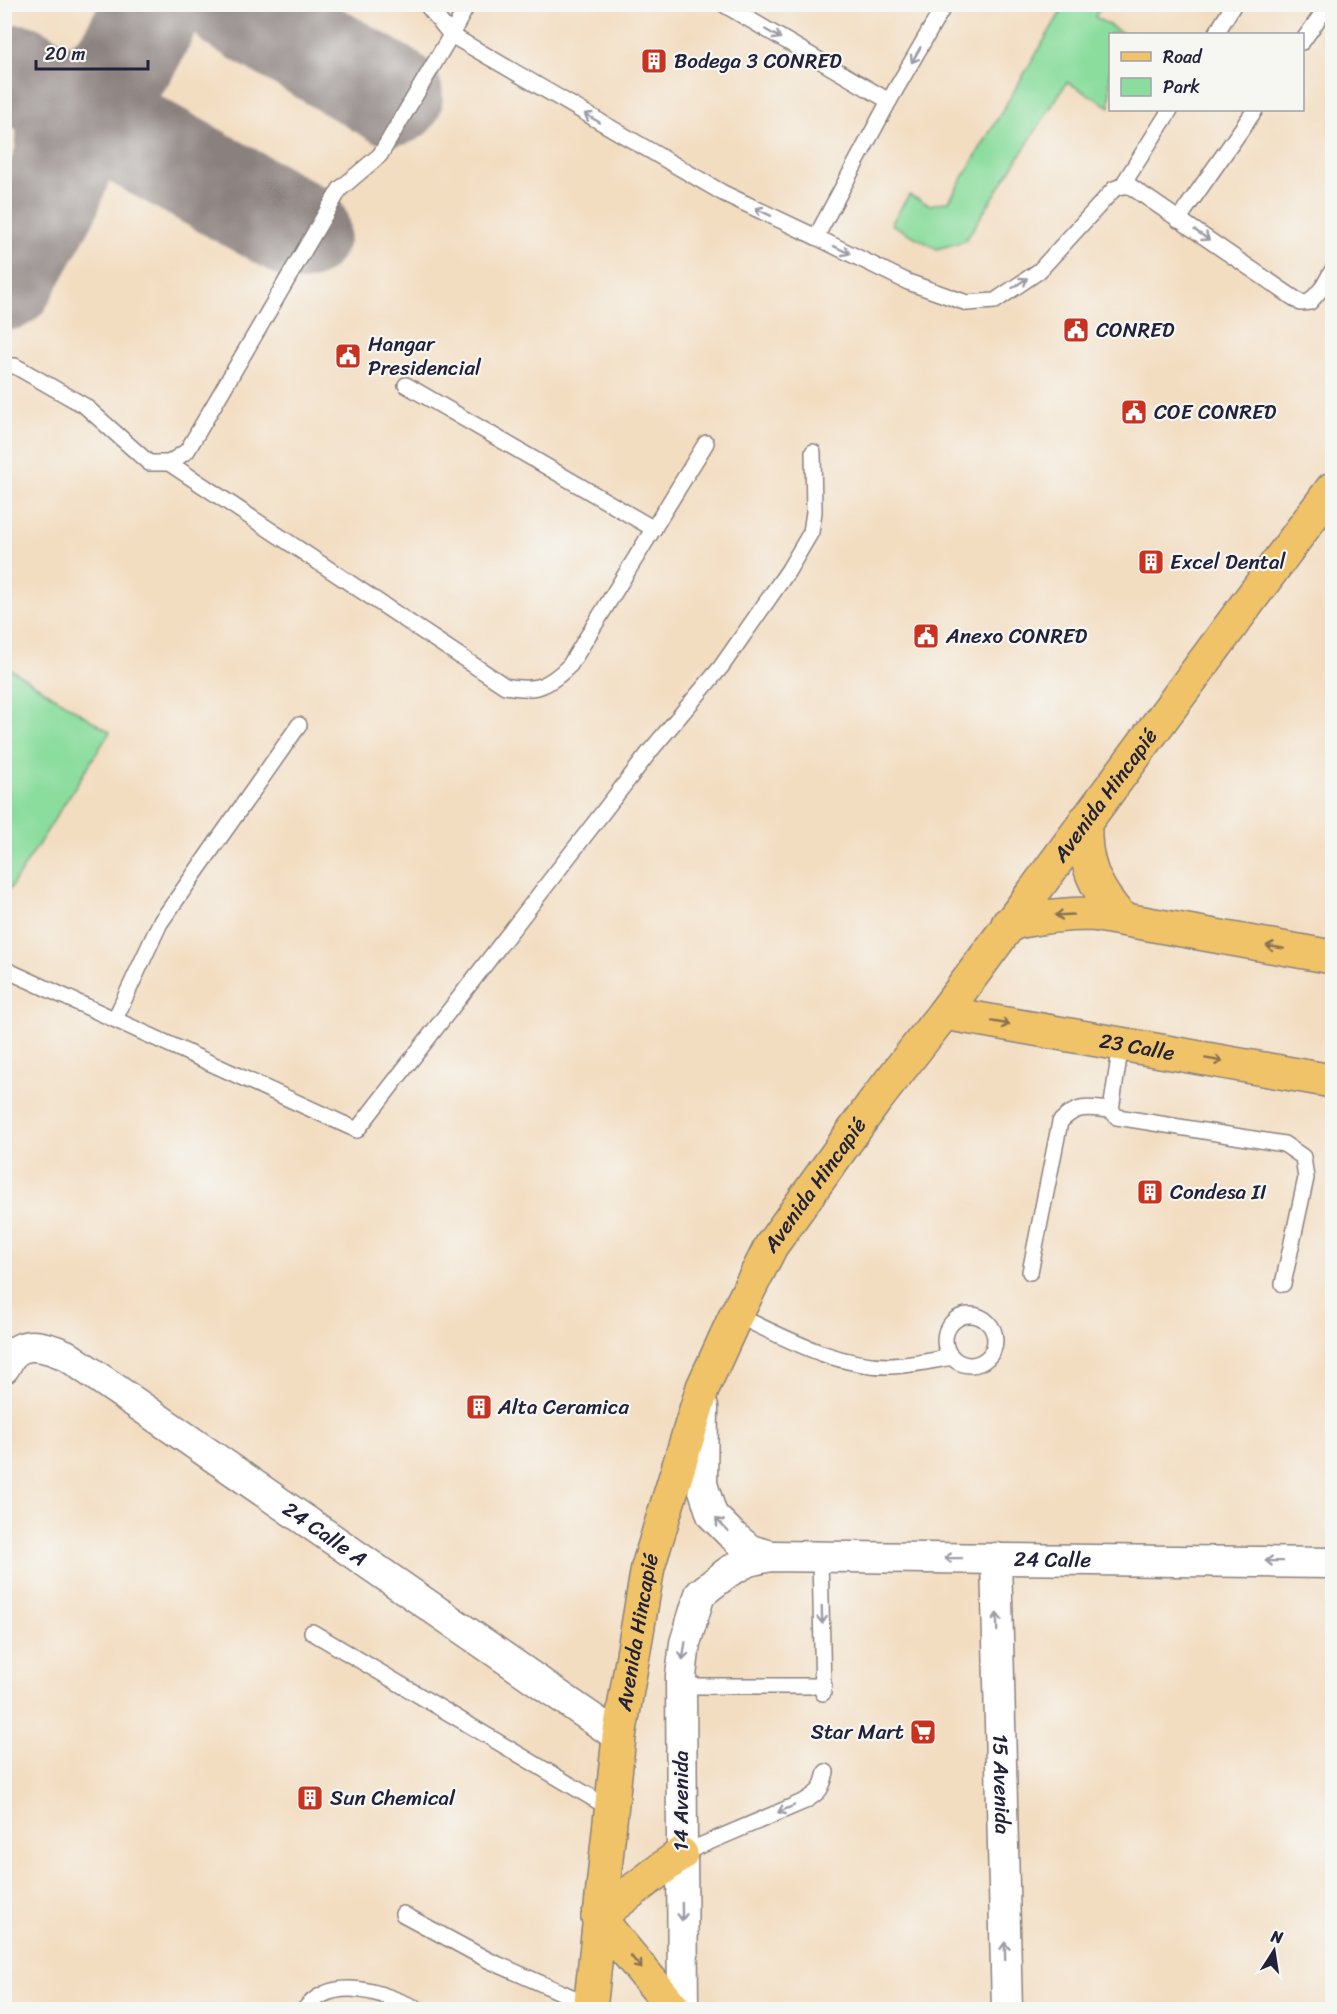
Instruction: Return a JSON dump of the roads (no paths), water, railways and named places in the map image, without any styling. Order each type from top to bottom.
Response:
[{"type":"main road","name":"Avenida Hincapié","points":[[590,2007],[619,1737],[648,1568],[703,1387],[736,1315],[771,1246],[875,1101],[944,1013],[1332,489]]},
{"type":"main road","points":[[1085,821],[1084,840],[1092,877],[1104,899],[1121,918]]},
{"type":"main road","points":[[1008,924],[1036,917],[1093,914],[1332,957]]},
{"type":"main road","name":"23 Calle","points":[[944,1013],[1332,1081]]},
{"type":"main road","points":[[675,2010],[598,1917],[681,1854]]},
{"type":"street","name":"24 Calle A","points":[[4,1368],[12,1354],[27,1346],[48,1347],[66,1355],[619,1737]]},
{"type":"street","name":"24 Calle","points":[[703,1387],[702,1484],[712,1515],[750,1550],[771,1556]]},
{"type":"street","name":"24 Calle","points":[[700,1594],[738,1567],[771,1556],[1332,1563]]},
{"type":"street","name":"15 Avenida","points":[[996,1558],[1006,2010]]},
{"type":"street","name":"14 Avenida","points":[[683,2010],[681,1686],[685,1643],[700,1594]]},
{"type":"lane","points":[[426,4],[451,35],[723,193],[908,282],[967,303],[995,301],[1039,271],[1114,189],[1122,186],[1130,186],[1301,303],[1310,302],[1328,290],[1332,271]]},
{"type":"lane","points":[[169,463],[187,451],[340,189],[380,155],[468,4]]},
{"type":"lane","points":[[723,4],[889,102]]},
{"type":"lane","points":[[816,237],[945,4]]},
{"type":"lane","points":[[1217,33],[1234,4]]},
{"type":"lane","points":[[1304,39],[1329,4]]},
{"type":"lane","points":[[1122,186],[1169,111]]},
{"type":"lane","points":[[1179,220],[1254,111]]},
{"type":"lane","points":[[4,366],[15,366],[85,406],[149,463],[169,463],[505,686],[524,690],[542,686],[557,678],[570,665],[706,444]]},
{"type":"lane","points":[[406,385],[654,529]]},
{"type":"lane","points":[[4,969],[357,1130],[651,750],[721,667],[788,571],[810,532],[814,512],[813,452]]},
{"type":"lane","points":[[115,1019],[160,923],[299,725]]},
{"type":"lane","points":[[1111,1110],[1121,1044]]},
{"type":"lane","points":[[1030,1272],[1060,1122],[1070,1112],[1085,1108],[1111,1110],[1117,1117],[1284,1144],[1303,1157],[1306,1178],[1283,1284]]},
{"type":"lane","points":[[736,1315],[816,1352],[860,1363],[886,1366],[908,1365],[952,1357]]},
{"type":"lane","points":[[681,1686],[823,1689],[820,1556]]},
{"type":"lane","points":[[312,1632],[611,1809]]},
{"type":"lane","points":[[681,1854],[805,1801],[818,1793],[826,1772]]},
{"type":"lane","points":[[404,1914],[488,1959],[590,2007]]},
{"type":"lane","points":[[304,2010],[316,1996],[328,1992],[355,1989],[383,1993],[420,2010]]},
{"type":"place","name":"Bodega 3 CONRED","points":[[654,61]]},
{"type":"place","name":"CONRED","points":[[1076,330]]},
{"type":"place","name":"Hangar Presidencial","points":[[348,356]]},
{"type":"place","name":"COE CONRED","points":[[1134,412]]},
{"type":"place","name":"Excel Dental","points":[[1151,562]]},
{"type":"place","name":"Anexo CONRED","points":[[926,636]]},
{"type":"place","name":"Condesa II","points":[[1150,1192]]},
{"type":"place","name":"Alta Ceramica","points":[[479,1407]]},
{"type":"place","name":"Star Mart","points":[[923,1732]]},
{"type":"place","name":"Sun Chemical","points":[[310,1798]]}]
